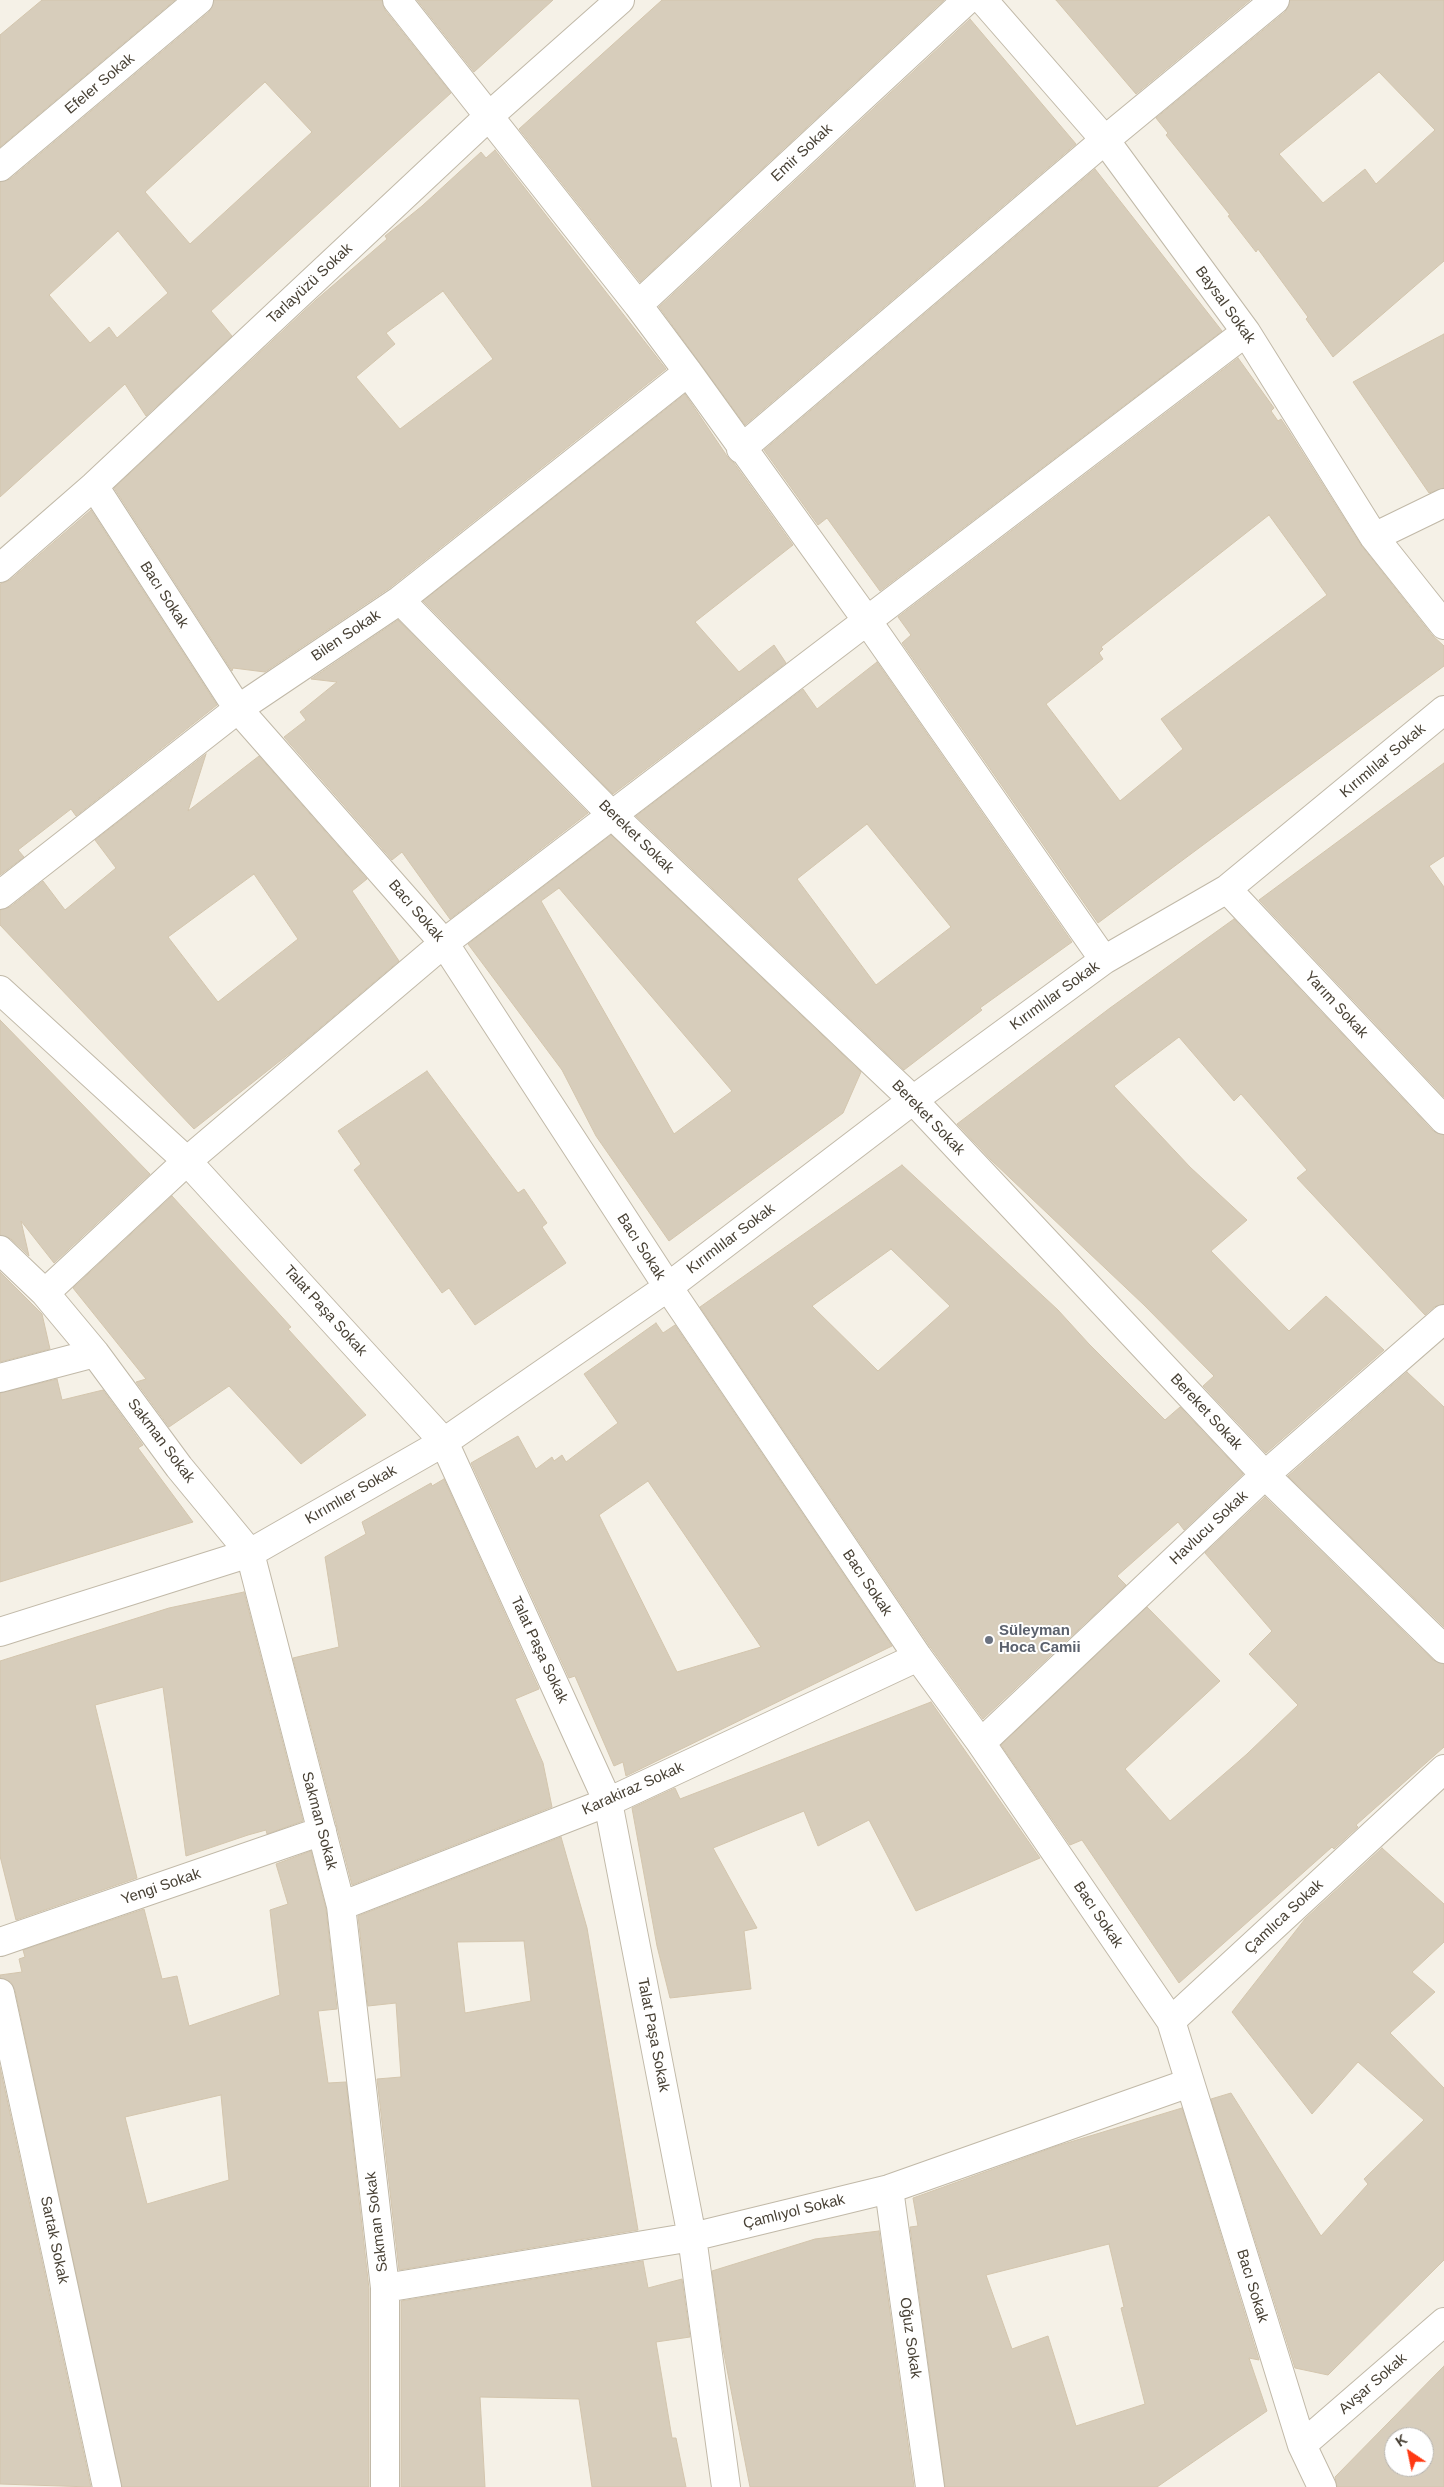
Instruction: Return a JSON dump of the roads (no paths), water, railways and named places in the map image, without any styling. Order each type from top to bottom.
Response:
[{"type":"street","name":"Efeler Sokak","points":[[0,167],[199,0]]},
{"type":"street","points":[[397,0],[638,305],[688,372],[741,449],[868,622],[1104,960]]},
{"type":"street","name":"Tarlayüzü Sokak","points":[[0,568],[94,486],[488,117],[620,0]]},
{"type":"street","name":"Emir Sokak","points":[[638,305],[967,0]]},
{"type":"street","name":"Baysal Sokak","points":[[983,0],[1105,140],[1246,332],[1374,537],[1444,625]]},
{"type":"street","points":[[741,449],[1105,140],[1275,0]]},
{"type":"street","points":[[45,1293],[187,1161],[444,943],[868,622],[1246,332]]},
{"type":"street","name":"Bilen Sokak","points":[[0,895],[238,709],[400,600],[688,372]]},
{"type":"street","name":"Bacı Sokak","points":[[94,486],[238,709],[444,943],[668,1287],[918,1657],[981,1744],[1171,2021]]},
{"type":"street","points":[[1374,537],[1444,503]]},
{"type":"street","name":"Bereket Sokak","points":[[400,600],[612,815],[912,1100],[1265,1475],[1444,1649]]},
{"type":"street","name":"Kırımlılar Sokak","points":[[668,1287],[912,1100],[1104,960],[1228,889],[1444,710]]},
{"type":"street","name":"Yarım Sokak","points":[[1228,889],[1444,1120]]},
{"type":"street","name":"Talat Paşa Sokak","points":[[0,990],[187,1161],[444,1442],[608,1802],[692,2237],[726,2487]]},
{"type":"street","name":"Sakman Sokak","points":[[0,1250],[45,1293],[95,1353],[179,1467],[250,1553],[341,1906],[385,2288],[385,2487]]},
{"type":"street","name":"Kırımlıer Sokak","points":[[0,1632],[250,1553],[444,1442],[668,1287]]},
{"type":"street","name":"Havlucu Sokak","points":[[981,1744],[1265,1475],[1444,1319]]},
{"type":"street","points":[[0,1378],[95,1353]]},
{"type":"street","name":"Karakiraz Sokak","points":[[341,1906],[608,1802],[918,1657]]},
{"type":"street","name":"Çamlıca Sokak","points":[[1171,2021],[1444,1769]]},
{"type":"street","name":"Yengi Sokak","points":[[0,1942],[322,1831]]},
{"type":"street","name":"Sartak Sokak","points":[[0,1994],[107,2487]]},
{"type":"street","points":[[1171,2021],[1188,2083]]},
{"type":"street","name":"Bacı Sokak","points":[[1188,2083],[1302,2445],[1322,2487]]},
{"type":"street","name":"Çamlıyol Sokak","points":[[385,2288],[692,2237],[889,2189],[1188,2083]]},
{"type":"street","name":"Oğuz Sokak","points":[[889,2189],[930,2487]]},
{"type":"street","name":"Avşar Sokak","points":[[1302,2445],[1444,2322]]},
{"type":"place","name":"Süleyman Hoca Camii","points":[[989,1640]]}]
